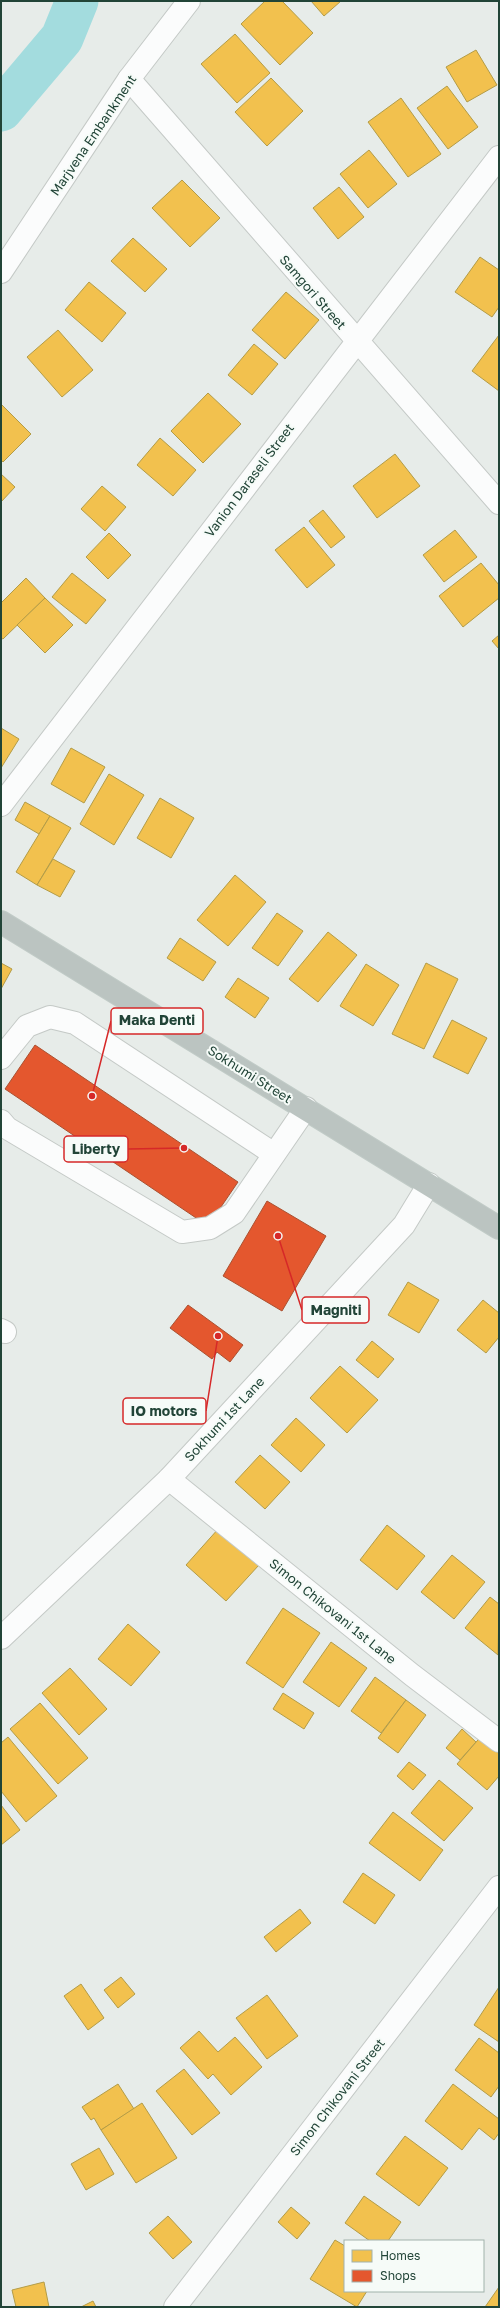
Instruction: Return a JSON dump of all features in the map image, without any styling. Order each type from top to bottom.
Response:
[{"type":"highway","name":"Sokhumi Street","points":[[1,922],[306,1108],[499,1228]]},
{"type":"street","name":"Marjvena Embankment","points":[[1,272],[129,79],[189,1]]},
{"type":"street","name":"Samgori Street","points":[[129,79],[355,341],[499,504]]},
{"type":"street","name":"Vanion Daraseli Street","points":[[1,806],[355,341],[499,157]]},
{"type":"street","points":[[1,1058],[27,1026],[50,1017],[75,1023],[274,1154]]},
{"type":"street","points":[[1,1121],[7,1128],[182,1232],[210,1228],[234,1213],[306,1108]]},
{"type":"street","name":"Sokhumi 1st Lane","points":[[1,1638],[169,1479],[404,1225],[428,1184]]},
{"type":"street","name":"Simon Chikovani 1st Lane","points":[[169,1479],[412,1675],[499,1741]]},
{"type":"street","name":"Simon Chikovani Street","points":[[175,2307],[499,1887]]},
{"type":"building: Homes","points":[[265,1],[282,1],[313,33],[280,65],[241,24]]},
{"type":"building: Homes","points":[[311,1],[341,1],[324,16]]},
{"type":"building: Homes","points":[[235,34],[270,73],[237,103],[201,64]]},
{"type":"building: Homes","points":[[476,50],[497,85],[467,102],[446,67]]},
{"type":"building: Homes","points":[[271,78],[303,111],[267,146],[235,112]]},
{"type":"building: Homes","points":[[447,86],[478,127],[448,149],[417,108]]},
{"type":"building: Homes","points":[[401,98],[441,154],[408,177],[368,122]]},
{"type":"building: Homes","points":[[369,150],[397,184],[368,208],[340,174]]},
{"type":"building: Homes","points":[[182,180],[220,218],[190,247],[152,208]]},
{"type":"building: Homes","points":[[339,187],[364,217],[338,239],[313,208]]},
{"type":"building: Homes","points":[[133,238],[167,269],[145,292],[111,261]]},
{"type":"building: Homes","points":[[480,257],[499,270],[499,307],[492,317],[455,292]]},
{"type":"building: Homes","points":[[89,282],[126,313],[102,342],[65,310]]},
{"type":"building: Homes","points":[[286,292],[319,320],[285,359],[252,330]]},
{"type":"building: Homes","points":[[58,330],[93,370],[62,397],[27,357]]},
{"type":"building: Homes","points":[[499,335],[499,391],[472,371]]},
{"type":"building: Homes","points":[[254,344],[278,364],[252,395],[228,375]]},
{"type":"building: Homes","points":[[208,393],[241,424],[203,463],[171,431]]},
{"type":"building: Homes","points":[[1,404],[31,434],[3,462],[1,460]]},
{"type":"building: Homes","points":[[160,438],[196,470],[173,496],[137,465]]},
{"type":"building: Homes","points":[[395,454],[420,486],[377,518],[353,486]]},
{"type":"building: Homes","points":[[1,474],[15,487],[1,502]]},
{"type":"building: Homes","points":[[102,486],[126,507],[105,531],[81,509]]},
{"type":"building: Homes","points":[[323,510],[345,537],[331,548],[309,521]]},
{"type":"building: Homes","points":[[304,527],[335,565],[307,588],[275,550]]},
{"type":"building: Homes","points":[[455,530],[477,557],[444,582],[423,555]]},
{"type":"building: Homes","points":[[109,533],[131,555],[108,579],[86,557]]},
{"type":"building: Homes","points":[[481,563],[499,585],[499,598],[463,627],[439,596]]},
{"type":"building: Homes","points":[[72,573],[106,600],[86,624],[52,597]]},
{"type":"building: Homes","points":[[26,578],[45,598],[3,639],[1,638],[1,603]]},
{"type":"building: Homes","points":[[45,598],[73,625],[45,653],[17,625]]},
{"type":"building: Homes","points":[[499,635],[499,649],[492,641]]},
{"type":"building: Homes","points":[[1,728],[19,739],[1,768]]},
{"type":"building: Homes","points":[[71,748],[105,767],[84,803],[51,784]]},
{"type":"building: Homes","points":[[109,774],[144,795],[114,845],[80,824]]},
{"type":"building: Homes","points":[[160,798],[194,818],[171,858],[137,838]]},
{"type":"building: Homes","points":[[25,802],[50,816],[39,834],[15,820]]},
{"type":"building: Homes","points":[[50,816],[71,828],[37,885],[16,872]]},
{"type":"building: Homes","points":[[53,859],[75,871],[60,897],[37,885]]},
{"type":"building: Homes","points":[[235,875],[266,902],[228,946],[197,920]]},
{"type":"building: Homes","points":[[277,913],[303,931],[278,966],[252,948]]},
{"type":"building: Homes","points":[[328,932],[357,955],[318,1002],[289,979]]},
{"type":"building: Homes","points":[[180,938],[216,962],[203,981],[167,958]]},
{"type":"building: Homes","points":[[1,963],[12,969],[1,989]]},
{"type":"building: Homes","points":[[426,963],[458,979],[424,1049],[392,1034]]},
{"type":"building: Homes","points":[[366,964],[399,985],[373,1026],[340,1006]]},
{"type":"building: Homes","points":[[238,978],[269,998],[255,1018],[225,997]]},
{"type":"building: Homes","points":[[452,1020],[487,1038],[468,1074],[433,1057]]},
{"type":"building: Homes","points":[[408,1282],[439,1300],[419,1333],[388,1315]]},
{"type":"building: Homes","points":[[483,1300],[499,1313],[499,1337],[486,1353],[457,1330]]},
{"type":"building: Homes","points":[[372,1341],[394,1359],[378,1378],[356,1360]]},
{"type":"building: Homes","points":[[340,1366],[378,1400],[347,1433],[310,1398]]},
{"type":"building: Homes","points":[[296,1418],[325,1445],[301,1472],[271,1445]]},
{"type":"building: Homes","points":[[260,1455],[290,1482],[265,1509],[235,1482]]},
{"type":"building: Homes","points":[[387,1525],[425,1556],[397,1590],[360,1560]]},
{"type":"building: Homes","points":[[219,1528],[259,1565],[226,1601],[186,1565]]},
{"type":"building: Homes","points":[[452,1555],[485,1582],[454,1619],[421,1592]]},
{"type":"building: Homes","points":[[490,1597],[499,1604],[498,1655],[465,1628]]},
{"type":"building: Homes","points":[[283,1608],[320,1633],[283,1688],[246,1663]]},
{"type":"building: Homes","points":[[128,1624],[160,1652],[131,1686],[98,1659]]},
{"type":"building: Homes","points":[[331,1642],[367,1668],[339,1707],[303,1682]]},
{"type":"building: Homes","points":[[70,1668],[107,1709],[79,1735],[42,1693]]},
{"type":"building: Homes","points":[[375,1677],[406,1700],[381,1733],[351,1711]]},
{"type":"building: Homes","points":[[283,1693],[314,1713],[304,1729],[273,1709]]},
{"type":"building: Homes","points":[[406,1700],[426,1715],[398,1753],[378,1738]]},
{"type":"building: Homes","points":[[40,1703],[88,1758],[58,1784],[10,1729]]},
{"type":"building: Homes","points":[[462,1729],[476,1742],[460,1760],[446,1748]]},
{"type":"building: Homes","points":[[484,1733],[499,1746],[499,1776],[487,1790],[457,1764]]},
{"type":"building: Homes","points":[[8,1737],[57,1796],[26,1822],[1,1791],[1,1743]]},
{"type":"building: Homes","points":[[409,1762],[426,1775],[413,1790],[397,1776]]},
{"type":"building: Homes","points":[[439,1780],[473,1808],[444,1841],[411,1813]]},
{"type":"building: Homes","points":[[1,1805],[20,1830],[1,1845]]},
{"type":"building: Homes","points":[[393,1812],[443,1850],[420,1881],[369,1843]]},
{"type":"building: Homes","points":[[363,1873],[395,1895],[375,1924],[343,1902]]},
{"type":"building: Homes","points":[[300,1909],[311,1923],[276,1952],[264,1937]]},
{"type":"building: Homes","points":[[121,1977],[135,1994],[118,2008],[104,1990]]},
{"type":"building: Homes","points":[[81,1984],[104,2018],[88,2030],[64,1996]]},
{"type":"building: Homes","points":[[499,1987],[499,2042],[474,2025]]},
{"type":"building: Homes","points":[[267,1995],[298,2036],[267,2059],[236,2018]]},
{"type":"building: Homes","points":[[199,2031],[218,2052],[235,2037],[262,2067],[231,2095],[213,2074],[208,2079],[180,2048]]},
{"type":"building: Homes","points":[[479,2038],[499,2053],[499,2086],[491,2097],[455,2070]]},
{"type":"building: Homes","points":[[184,2069],[220,2113],[192,2135],[156,2091]]},
{"type":"building: Homes","points":[[118,2084],[134,2109],[101,2130],[94,2118],[91,2120],[82,2107]]},
{"type":"building: Homes","points":[[453,2084],[499,2119],[499,2133],[494,2140],[479,2128],[462,2150],[425,2121]]},
{"type":"building: Homes","points":[[142,2103],[177,2158],[136,2183],[101,2130]]},
{"type":"building: Homes","points":[[405,2136],[448,2168],[419,2206],[376,2174]]},
{"type":"building: Homes","points":[[99,2148],[114,2174],[86,2190],[71,2164]]},
{"type":"building: Homes","points":[[364,2196],[401,2222],[389,2240],[369,2240],[345,2223]]},
{"type":"building: Homes","points":[[291,2207],[310,2223],[297,2239],[278,2222]]},
{"type":"building: Homes","points":[[168,2216],[192,2242],[173,2259],[149,2233]]},
{"type":"building: Homes","points":[[335,2240],[344,2245],[344,2292],[366,2292],[357,2307],[310,2279]]},
{"type":"building: Homes","points":[[44,2282],[49,2307],[16,2307],[12,2290]]},
{"type":"building: Homes","points":[[499,2287],[499,2307],[485,2307]]},
{"type":"building: Homes","points":[[93,2301],[96,2307],[81,2307]]},
{"type":"building: Shops","points":[[35,1045],[238,1182],[208,1226],[5,1089]]},
{"type":"building: Shops","points":[[267,1201],[326,1236],[282,1311],[223,1276]]},
{"type":"building: Shops","points":[[188,1305],[243,1345],[230,1362],[217,1352],[212,1359],[170,1328]]},
{"type":"waterway","points":[[1,110],[62,38],[77,1]]},
{"type":"place","name":"Maka Denti","points":[[92,1096]]},
{"type":"place","name":"Liberty","points":[[184,1148]]},
{"type":"place","name":"Magniti","points":[[278,1236]]},
{"type":"place","name":"IO motors","points":[[218,1336]]}]
